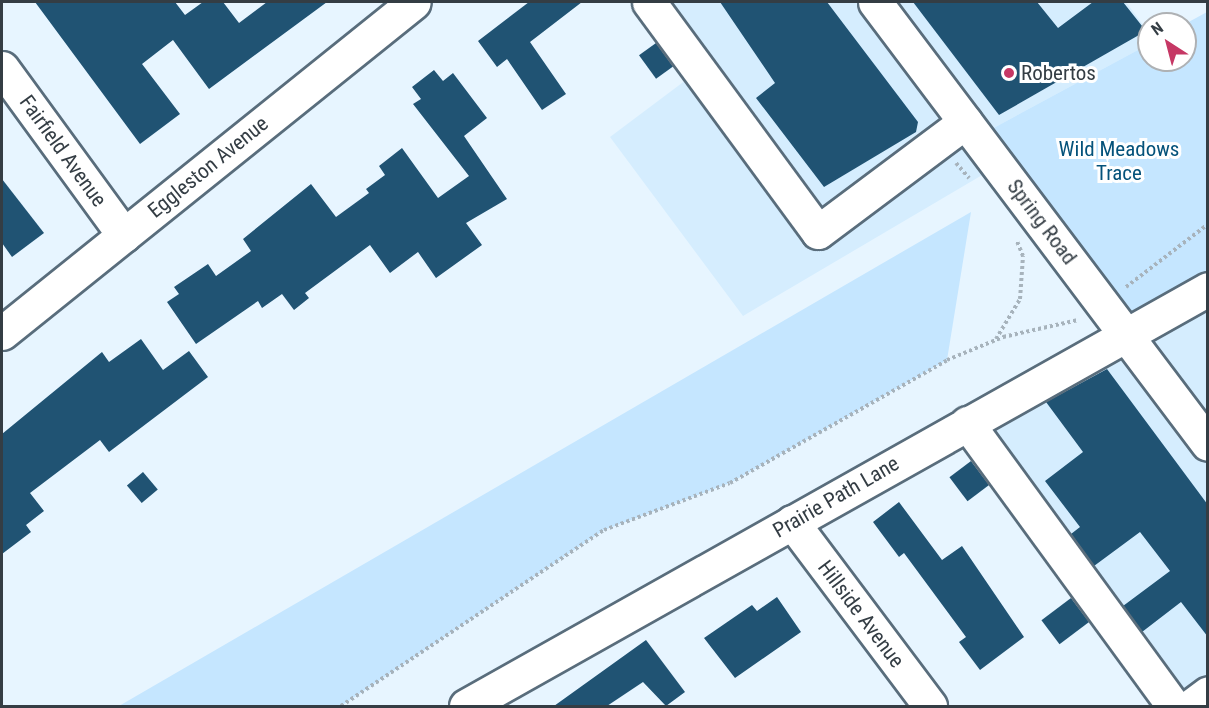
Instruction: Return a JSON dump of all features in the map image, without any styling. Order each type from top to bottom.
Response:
[{"type":"street","name":"Eggleston Avenue","points":[[2,333],[414,2]]},
{"type":"street","points":[[649,2],[818,232],[965,122]]},
{"type":"street","name":"Spring Road","points":[[875,2],[1208,444]]},
{"type":"street","name":"Fairfield Avenue","points":[[2,68],[124,235]]},
{"type":"street","name":"Prairie Path Lane","points":[[466,706],[1208,289]]},
{"type":"street","points":[[967,423],[1173,706]]},
{"type":"street","name":"Hillside Avenue","points":[[792,522],[930,706]]},
{"type":"street","points":[[1191,706],[1208,693]]},
{"type":"path","points":[[938,142],[972,181]]},
{"type":"path","points":[[1119,294],[1208,224]]},
{"type":"path","points":[[996,340],[1022,287],[1023,256],[1013,232]]},
{"type":"path","points":[[341,706],[604,530],[730,483],[947,360],[996,340],[1057,329],[1084,317]]},
{"type":"shaded area","points":[[660,2],[860,2],[989,171],[743,316],[610,137],[706,65]]},
{"type":"shaded area","points":[[892,2],[1126,2],[1137,17],[1137,50],[988,131]]},
{"type":"shaded area","points":[[1207,304],[1207,706],[1169,706],[970,432]]},
{"type":"green space","name":"Wild Meadows Trace","points":[[1207,12],[1207,304],[1142,342],[988,131],[1137,50],[1137,72],[1197,72],[1197,17]]},
{"type":"green space","points":[[971,212],[947,360],[730,483],[604,530],[341,706],[119,706]]},
{"type":"building","points":[[35,2],[175,2],[185,15],[203,2],[223,2],[239,23],[267,2],[327,2],[209,89],[173,40],[142,64],[180,114],[140,144]]},
{"type":"building","points":[[529,2],[582,2],[530,42],[566,94],[542,110],[507,59],[497,67],[478,41]]},
{"type":"building","points":[[720,2],[827,2],[918,122],[916,132],[824,187],[756,98],[775,83]]},
{"type":"building","points":[[913,2],[1037,2],[1058,28],[1093,2],[1123,2],[1137,20],[1137,36],[999,115]]},
{"type":"building","points":[[656,43],[673,66],[656,79],[639,55]]},
{"type":"building","points":[[434,70],[443,81],[453,73],[487,118],[464,136],[507,199],[466,223],[482,245],[436,278],[418,252],[390,273],[370,245],[305,293],[309,298],[294,310],[282,294],[262,308],[258,301],[196,344],[167,302],[179,294],[174,287],[208,264],[216,276],[251,251],[243,239],[311,184],[336,217],[369,193],[366,189],[385,175],[379,166],[402,148],[438,198],[469,176],[413,104],[421,99],[412,87]]},
{"type":"building","points":[[2,179],[44,233],[12,257],[2,243]]},
{"type":"building","points":[[141,339],[163,370],[189,351],[208,377],[109,452],[100,440],[30,493],[44,511],[26,525],[31,532],[2,554],[2,434],[102,352],[109,362]]},
{"type":"building","points":[[1107,369],[1208,505],[1208,637],[1181,602],[1142,632],[1123,606],[1170,571],[1140,532],[1094,566],[1071,534],[1080,527],[1045,481],[1083,452],[1046,402]]},
{"type":"building","points":[[971,461],[989,485],[967,501],[949,477]]},
{"type":"building","points":[[143,472],[158,490],[142,503],[127,485]]},
{"type":"building","points":[[899,502],[942,560],[962,546],[1024,637],[980,670],[959,642],[966,637],[904,553],[899,557],[873,522]]},
{"type":"building","points":[[777,597],[801,632],[735,678],[704,638],[752,605],[757,611]]},
{"type":"building","points":[[1071,598],[1089,622],[1060,644],[1041,620]]},
{"type":"building","points":[[646,640],[685,692],[666,706],[643,682],[607,706],[554,706]]},
{"type":"place","name":"Robertos","points":[[1009,73]]}]
